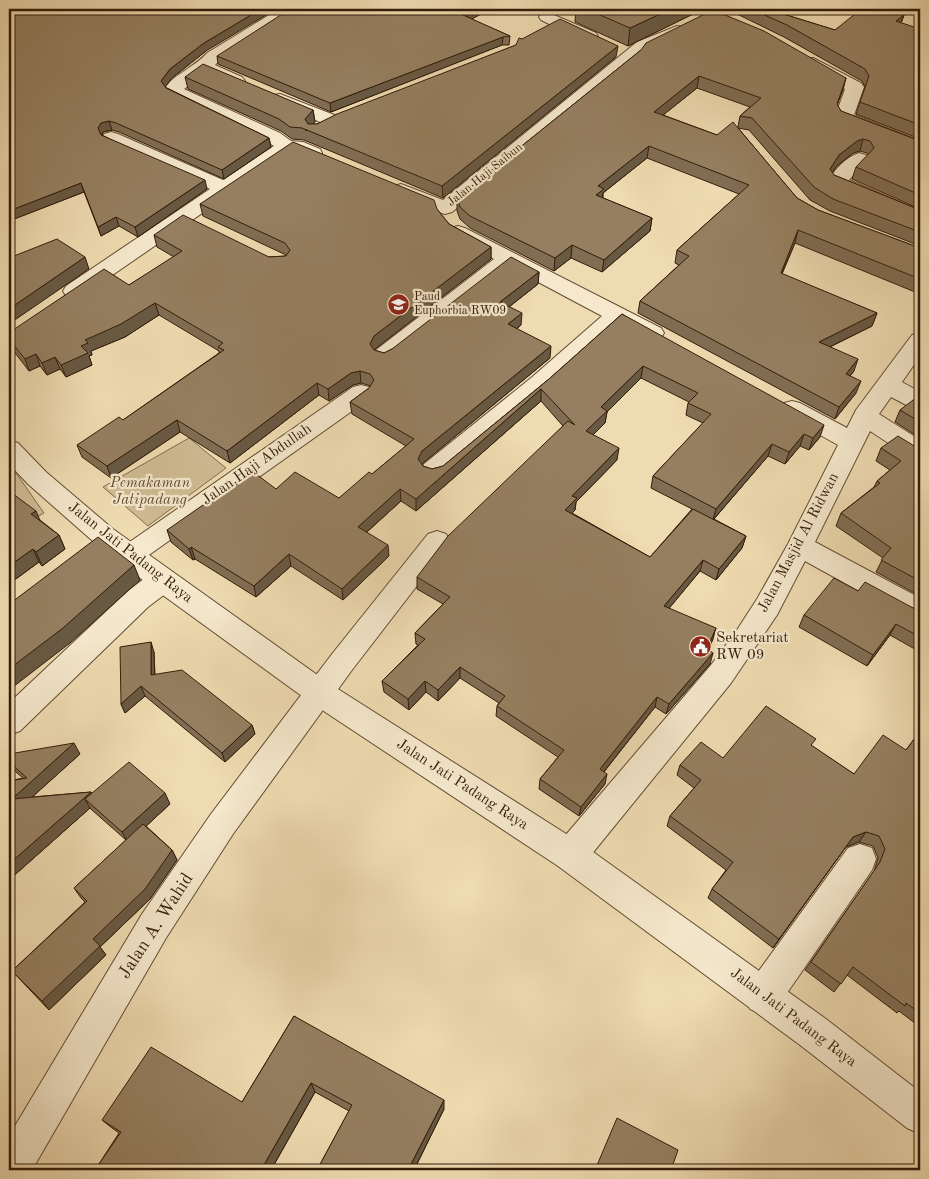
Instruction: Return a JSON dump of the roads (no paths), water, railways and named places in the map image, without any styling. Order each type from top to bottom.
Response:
[{"type":"street","points":[[290,9],[213,57],[204,67],[173,89],[273,137],[308,136]]},
{"type":"street","points":[[708,14],[732,21]]},
{"type":"street","name":"Jalan Haji Saibun","points":[[383,182],[445,208],[643,46],[708,14]]},
{"type":"street","points":[[547,17],[632,56]]},
{"type":"street","points":[[799,55],[855,87],[844,117],[920,148]]},
{"type":"street","points":[[204,67],[256,89],[308,136],[330,160]]},
{"type":"street","points":[[56,303],[192,220],[224,188],[278,152],[349,113]]},
{"type":"street","points":[[111,138],[224,188]]},
{"type":"street","points":[[859,159],[841,175],[838,182],[920,218]]},
{"type":"street","points":[[445,208],[448,222],[452,228],[668,342]]},
{"type":"street","points":[[384,355],[508,258]]},
{"type":"street","points":[[433,470],[539,384],[618,314]]},
{"type":"street","name":"Jalan Masjid Al Ridwan","points":[[570,855],[721,674],[767,607],[800,546],[865,416],[920,340]]},
{"type":"street","points":[[887,384],[920,402]]},
{"type":"street","name":"Jalan Haji Abdullah","points":[[130,555],[361,394]]},
{"type":"street","points":[[776,400],[851,441]]},
{"type":"street","points":[[865,416],[920,452]]},
{"type":"street","name":"Jalan Jati Padang Raya","points":[[9,449],[96,542],[130,555],[320,693],[570,855],[763,996],[920,1115]]},
{"type":"street","name":"Jalan A. Wahid","points":[[10,1170],[154,926],[222,824],[437,541]]},
{"type":"street","points":[[800,546],[920,611]]},
{"type":"street","points":[[9,722],[138,599],[164,580]]},
{"type":"street","points":[[763,996],[860,859]]},
{"type":"place","name":"Paud Euphorbia RW09","points":[[398,304]]},
{"type":"place","name":"Sekretariat RW 09","points":[[700,647]]},
{"type":"park label","name":"Pemakaman Jatipadang","points":[[150,492]]}]
